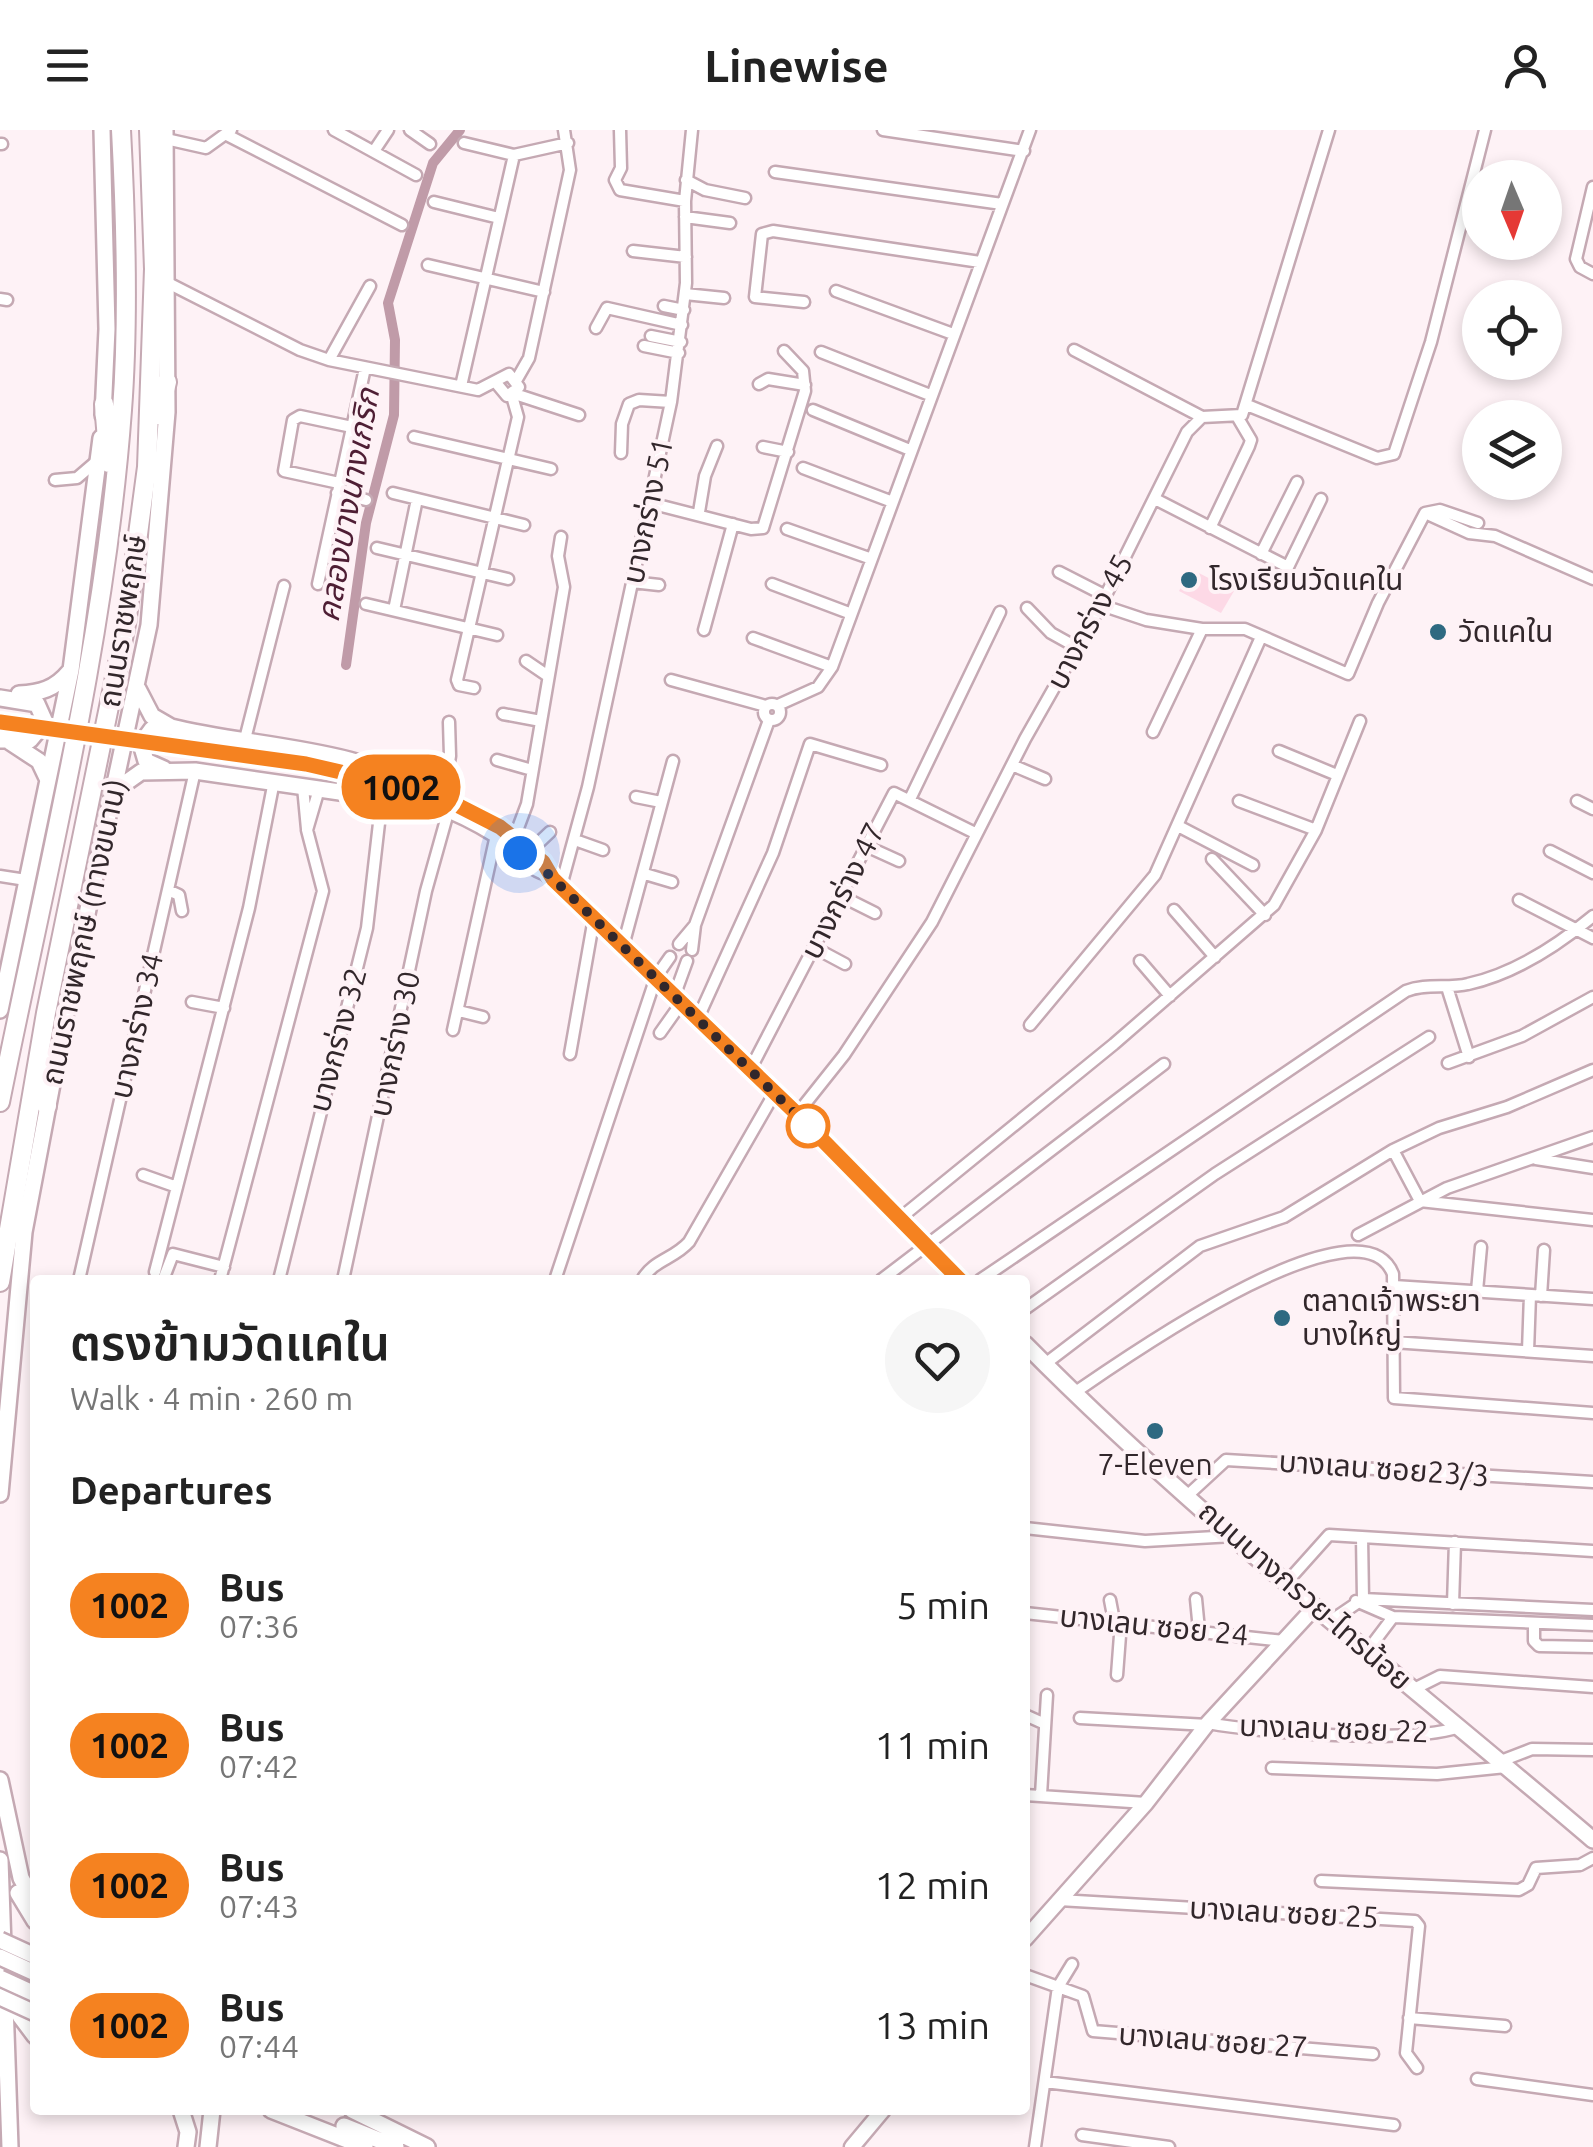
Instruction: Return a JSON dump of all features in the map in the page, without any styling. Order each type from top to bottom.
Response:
[{"type":"main road","points":[[102,130],[104,404],[113,508]]},
{"type":"main road","name":"ถนนราชพฤกษ์","points":[[0,1102],[68,781],[113,508],[122,406],[120,130]]},
{"type":"main road","name":"ถนนราชพฤกษ์","points":[[0,1282],[46,1013],[126,624],[147,466],[160,133]]},
{"type":"main road","name":"ถนนราชพฤกษ์ (ทางขนาน)","points":[[0,1494],[24,1232],[47,1106],[138,689],[164,470],[170,284],[160,133]]},
{"type":"main road","points":[[147,466],[168,382]]},
{"type":"main road","points":[[0,1010],[71,670],[104,404]]},
{"type":"main road","points":[[0,697],[40,692],[60,683],[71,670]]},
{"type":"main road","points":[[138,689],[146,708],[171,727]]},
{"type":"main road","points":[[0,697],[31,701],[45,717],[36,737],[2,733]]},
{"type":"main road","points":[[173,770],[146,761],[141,744],[152,730],[171,727],[330,757],[392,776],[441,802],[496,834],[536,869],[546,872]]},
{"type":"main road","points":[[2,733],[40,762],[48,780]]},
{"type":"main road","points":[[2,733],[306,764],[441,802],[515,836],[546,872],[797,1114],[955,1275]]},
{"type":"main road","points":[[113,794],[128,778],[141,772],[173,770],[441,802]]},
{"type":"main road","points":[[46,1013],[47,1106]]},
{"type":"main road","name":"ถนนบางกรวย-ไทรน้อย","points":[[1032,1356],[1286,1583],[1593,1840]]},
{"type":"main road","points":[[0,1780],[21,1878],[30,1894]]},
{"type":"main road","points":[[0,1832],[14,1888],[30,1913]]},
{"type":"main road","points":[[0,1860],[10,2147]]},
{"type":"main road","points":[[0,1940],[30,1950]]},
{"type":"main road","points":[[30,1951],[20,2009],[23,2023],[30,2031]]},
{"type":"main road","points":[[0,1957],[30,1971]]},
{"type":"main road","points":[[0,1978],[30,1992]]},
{"type":"main road","points":[[0,1997],[30,2011]]},
{"type":"main road","points":[[9,2102],[18,2147]]},
{"type":"main road","points":[[182,2115],[188,2132],[186,2147]]},
{"type":"main road","points":[[208,2147],[211,2115]]},
{"type":"main road","points":[[284,2115],[365,2147]]},
{"type":"main road","points":[[316,2115],[396,2147]]},
{"type":"main road","points":[[380,2117],[427,2147]]},
{"type":"street","points":[[334,130],[416,174]]},
{"type":"street","points":[[374,151],[388,130]]},
{"type":"street","points":[[410,130],[430,144]]},
{"type":"street","points":[[474,688],[457,682],[518,416],[514,395],[529,358],[570,170],[564,130]]},
{"type":"street","points":[[620,130],[616,185],[620,190],[684,202]]},
{"type":"street","name":"บางกร่าง 51","points":[[561,886],[575,840],[671,402],[684,310],[684,202],[692,130]]},
{"type":"street","points":[[883,130],[1024,151]]},
{"type":"street","points":[[671,680],[772,706],[818,687],[832,667],[890,501],[1030,130]]},
{"type":"street","points":[[1238,418],[1248,405],[1329,130]]},
{"type":"street","points":[[1248,405],[1377,458],[1394,454],[1431,342],[1485,130]]},
{"type":"street","points":[[160,133],[198,149],[229,133],[402,225]]},
{"type":"street","points":[[464,143],[514,155],[568,142]]},
{"type":"street","points":[[461,386],[514,155]]},
{"type":"street","points":[[775,172],[1002,204]]},
{"type":"street","points":[[686,180],[705,190],[745,198]]},
{"type":"street","points":[[1593,187],[1576,259],[1580,268],[1593,274]]},
{"type":"street","points":[[434,202],[499,218]]},
{"type":"street","points":[[685,216],[730,223]]},
{"type":"street","points":[[804,302],[754,297],[762,234],[773,231],[980,262]]},
{"type":"street","points":[[633,251],[686,256]]},
{"type":"street","points":[[428,265],[544,292]]},
{"type":"street","points":[[170,284],[329,360],[478,390],[497,384],[506,374],[518,379]]},
{"type":"street","points":[[329,360],[370,286]]},
{"type":"street","points":[[836,291],[953,334]]},
{"type":"street","points":[[685,294],[724,298]]},
{"type":"street","points":[[664,306],[684,310]]},
{"type":"street","points":[[596,328],[607,308],[682,325]]},
{"type":"street","points":[[648,341],[680,347]]},
{"type":"street","points":[[1074,350],[1202,418],[1238,418]]},
{"type":"street","points":[[650,503],[763,528],[805,385],[802,371],[784,352]]},
{"type":"street","points":[[821,352],[930,395]]},
{"type":"street","points":[[318,584],[365,368]]},
{"type":"street","points":[[759,384],[768,379],[805,385]]},
{"type":"street","points":[[497,384],[501,394],[580,414]]},
{"type":"street","points":[[621,453],[622,424],[629,404],[639,400],[671,402]]},
{"type":"street","points":[[813,410],[910,450]]},
{"type":"street","points":[[352,427],[300,416],[294,420],[284,471],[366,500]]},
{"type":"street","name":"บางกร่าง 45","points":[[797,1114],[909,959],[1104,600],[1187,432],[1202,418]]},
{"type":"street","points":[[1210,528],[1250,446],[1238,418]]},
{"type":"street","points":[[414,436],[551,469]]},
{"type":"street","points":[[699,512],[705,476],[717,446]]},
{"type":"street","points":[[763,447],[788,452]]},
{"type":"street","points":[[54,480],[77,478],[99,460]]},
{"type":"street","points":[[803,468],[890,501]]},
{"type":"street","points":[[1261,554],[1297,482]]},
{"type":"street","points":[[394,493],[524,524]]},
{"type":"street","points":[[394,610],[417,499]]},
{"type":"street","points":[[1155,500],[1288,567],[1321,500]]},
{"type":"street","points":[[1059,572],[1146,620],[1202,629],[1233,628],[1348,674],[1378,603],[1426,513],[1436,509],[1478,523]]},
{"type":"street","points":[[1426,513],[1469,533],[1495,536],[1593,579]]},
{"type":"street","points":[[704,630],[733,524]]},
{"type":"street","points":[[787,528],[869,558]]},
{"type":"street","points":[[515,836],[532,770],[564,587],[558,556],[561,537]]},
{"type":"street","points":[[378,548],[508,579]]},
{"type":"street","points":[[632,582],[659,585]]},
{"type":"street","points":[[772,584],[849,613]]},
{"type":"street","points":[[244,743],[284,586]]},
{"type":"street","points":[[366,604],[496,635]]},
{"type":"street","points":[[1026,608],[1051,633],[1078,648]]},
{"type":"street","points":[[910,799],[1000,612]]},
{"type":"street","points":[[1153,732],[1202,629]]},
{"type":"street","points":[[1030,1025],[1144,890],[1180,828],[1261,637]]},
{"type":"street","points":[[753,638],[832,667]]},
{"type":"street","points":[[526,661],[548,676]]},
{"type":"street","points":[[660,1033],[678,998],[696,926],[769,720],[780,716],[772,706]]},
{"type":"street","points":[[503,714],[541,721]]},
{"type":"street","name":"บางกร่าง 30","points":[[344,1275],[426,891],[450,756],[449,722]]},
{"type":"street","points":[[899,1219],[1264,915],[1284,891],[1316,830],[1360,722]]},
{"type":"street","points":[[698,1018],[773,853],[810,744],[881,765]]},
{"type":"street","points":[[1278,751],[1337,775]]},
{"type":"street","points":[[497,760],[532,770]]},
{"type":"street","points":[[623,946],[673,761]]},
{"type":"street","points":[[1012,765],[1045,780]]},
{"type":"street","name":"บางกร่าง 34","points":[[80,1275],[195,771]]},
{"type":"street","points":[[159,1275],[177,1187],[260,859],[274,781]]},
{"type":"street","points":[[222,1275],[323,890],[307,830],[311,788]]},
{"type":"street","name":"บางกร่าง 47","points":[[750,1070],[894,792],[975,833]]},
{"type":"street","name":"บางกร่าง 32","points":[[280,1275],[367,928],[382,797]]},
{"type":"street","points":[[636,797],[661,802]]},
{"type":"street","points":[[1576,800],[1593,809]]},
{"type":"street","points":[[1240,801],[1316,830]]},
{"type":"street","points":[[1180,828],[1253,865]]},
{"type":"street","points":[[531,850],[550,832]]},
{"type":"street","points":[[453,1030],[496,834]]},
{"type":"street","points":[[575,840],[603,850]]},
{"type":"street","points":[[866,846],[900,860]]},
{"type":"street","points":[[1550,850],[1593,873]]},
{"type":"street","points":[[1212,859],[1264,915]]},
{"type":"street","points":[[645,874],[672,882]]},
{"type":"street","points":[[0,876],[26,880]]},
{"type":"street","points":[[168,890],[180,895],[182,910]]},
{"type":"street","points":[[841,896],[875,913]]},
{"type":"street","points":[[1518,900],[1593,938]]},
{"type":"street","points":[[1174,910],[1215,956]]},
{"type":"street","points":[[987,1275],[1406,992],[1447,988],[1516,966],[1577,930],[1593,916]]},
{"type":"street","points":[[570,1054],[594,918]]},
{"type":"street","points":[[678,944],[696,926]]},
{"type":"street","points":[[815,948],[844,964]]},
{"type":"street","points":[[557,1275],[656,977],[670,957]]},
{"type":"street","points":[[1140,961],[1170,996]]},
{"type":"street","points":[[1447,988],[1469,1057]]},
{"type":"street","points":[[1448,1063],[1522,1036],[1593,997]]},
{"type":"street","points":[[192,1002],[224,1008]]},
{"type":"street","points":[[459,1011],[483,1017]]},
{"type":"street","points":[[1030,1305],[1215,1174],[1428,1037]]},
{"type":"street","points":[[887,1275],[1164,1064]]},
{"type":"street","points":[[1032,1356],[1200,1246],[1284,1217],[1394,1150],[1593,1070]]},
{"type":"street","points":[[646,1275],[652,1266],[676,1254],[688,1242],[774,1094]]},
{"type":"street","points":[[1358,1235],[1420,1201],[1593,1137]]},
{"type":"street","points":[[1394,1150],[1420,1201]]},
{"type":"street","points":[[1536,1159],[1593,1168]]},
{"type":"street","points":[[143,1174],[177,1187]]},
{"type":"street","points":[[1420,1201],[1593,1220]]},
{"type":"street","points":[[1477,1291],[1481,1247]]},
{"type":"street","points":[[1528,1352],[1544,1250]]},
{"type":"street","points":[[1074,1393],[1184,1318],[1302,1263],[1352,1252],[1380,1255],[1389,1265],[1394,1286],[1391,1390],[1396,1400],[1593,1412]]},
{"type":"street","points":[[160,1275],[174,1254],[224,1267]]},
{"type":"street","points":[[1394,1286],[1593,1299]]},
{"type":"street","points":[[1393,1342],[1593,1356]]},
{"type":"street","name":"บางเลน ซอย23/3","points":[[1188,1495],[1226,1460],[1593,1482]]},
{"type":"street","points":[[1030,1529],[1145,1541],[1234,1536]]},
{"type":"street","points":[[1286,1583],[1323,1537],[1362,1536],[1593,1552]]},
{"type":"street","points":[[1360,1600],[1362,1536]]},
{"type":"street","points":[[1452,1604],[1456,1542]]},
{"type":"street","points":[[1196,1599],[1199,1630]]},
{"type":"street","points":[[1110,1600],[1117,1622],[1117,1674]]},
{"type":"street","points":[[1360,1600],[1392,1617],[1593,1625]]},
{"type":"street","points":[[1332,1620],[1360,1600],[1593,1610]]},
{"type":"street","points":[[1030,1933],[1146,1802],[1208,1724],[1315,1607]]},
{"type":"street","name":"บางเลน ซอย 24","points":[[1030,1613],[1284,1641]]},
{"type":"street","points":[[1368,1650],[1392,1617]]},
{"type":"street","points":[[1534,1624],[1534,1641],[1539,1646],[1593,1648]]},
{"type":"street","points":[[1414,1689],[1440,1676],[1593,1687]]},
{"type":"street","points":[[1040,1795],[1047,1695]]},
{"type":"street","points":[[1030,1718],[1045,1724]]},
{"type":"street","name":"บางเลน ซอย 22","points":[[1080,1718],[1428,1736],[1460,1726]]},
{"type":"street","points":[[1272,1768],[1437,1774],[1504,1764],[1532,1749],[1593,1750]]},
{"type":"street","points":[[1030,1795],[1146,1802]]},
{"type":"street","points":[[1321,1881],[1519,1890],[1528,1886],[1536,1868],[1580,1865],[1593,1858]]},
{"type":"street","name":"บางเลน ซอย 25","points":[[1059,1900],[1415,1921],[1419,1926],[1406,2053],[1418,2068]]},
{"type":"street","points":[[1035,2147],[1058,1987],[1072,1964]]},
{"type":"street","name":"บางเลน ซอย 27","points":[[1030,1977],[1083,1996],[1093,2031],[1373,2054]]},
{"type":"street","points":[[1410,2018],[1506,2026]]},
{"type":"street","points":[[1477,2078],[1593,2095]]},
{"type":"street","points":[[1046,2082],[1394,2125]]},
{"type":"street","points":[[852,2147],[879,2115]]},
{"type":"street","points":[[1082,2136],[1169,2147]]},
{"type":"shaded area","points":[[1191,569],[1234,591],[1221,613],[1179,591]]},
{"type":"waterway","name":"คลองบางนางเกริก","points":[[346,665],[366,523],[394,415],[395,340],[388,303],[433,163],[460,130]]},
{"type":"bus line","name":"1002","points":[[0,722],[306,764],[443,799],[500,827],[543,862],[546,872],[797,1114],[955,1275]]},
{"type":"place","name":"โรงเรียนวัดแคใน","points":[[1189,580]]},
{"type":"place","name":"วัดแคใน","points":[[1438,632]]},
{"type":"place","name":"ตลาดเจ้าพระยา บางใหญ่","points":[[1282,1318]]},
{"type":"place","name":"7-Eleven","points":[[1155,1431]]},
{"type":"route","points":[[520,853],[536,869],[546,872],[808,1126]]}]
